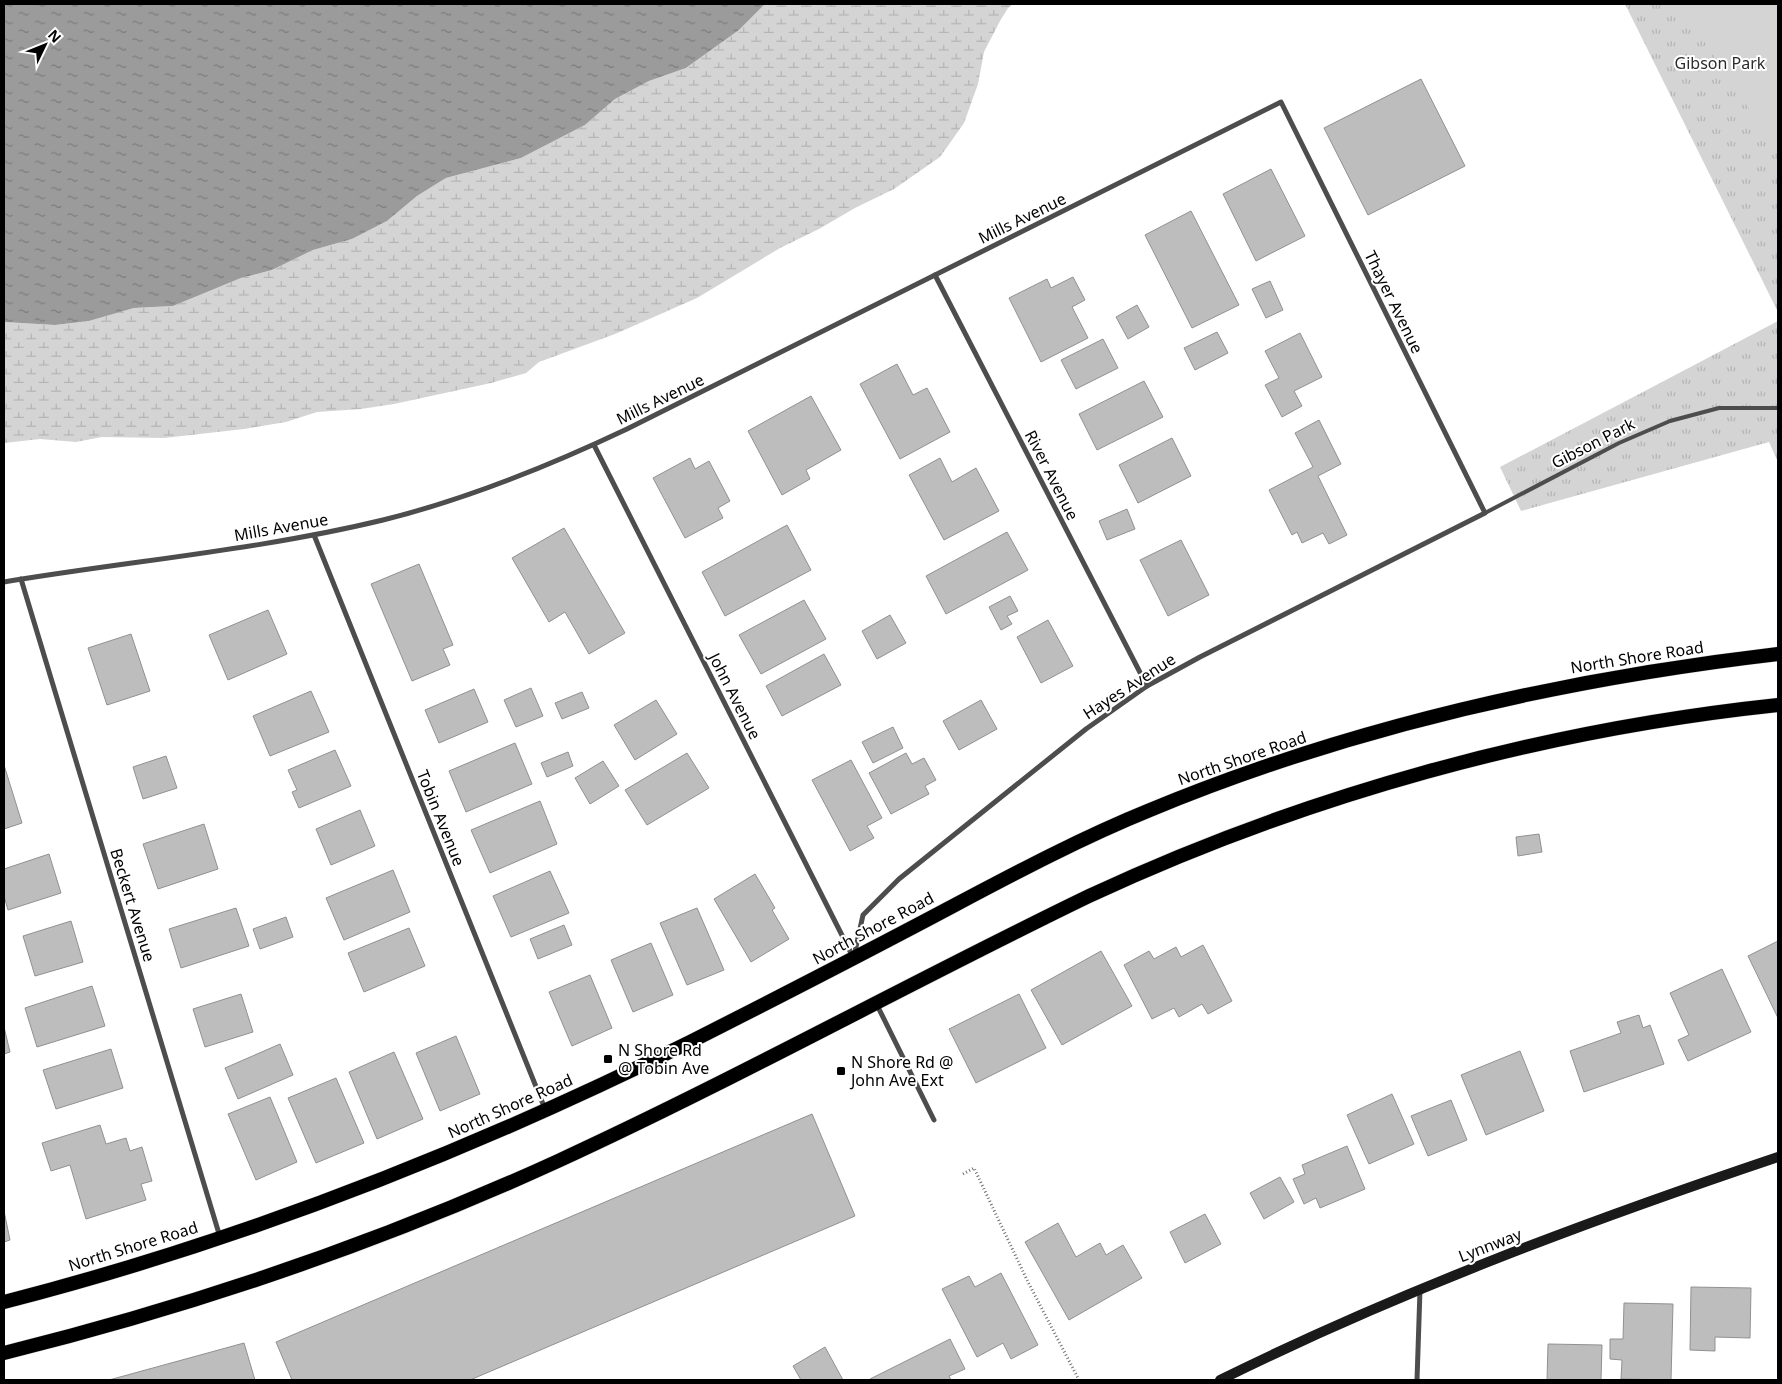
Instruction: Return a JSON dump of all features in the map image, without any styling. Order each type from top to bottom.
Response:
[{"type":"highway","name":"North Shore Road","points":[[4,1302],[220,1238],[338,1197],[546,1110],[687,1043],[1090,836],[1211,786],[1395,726],[1520,696],[1646,672],[1778,654]]},
{"type":"highway","points":[[4,1353],[196,1299],[318,1258],[428,1216],[614,1135],[1031,924],[1205,845],[1326,802],[1451,766],[1562,740],[1645,724],[1778,705]]},
{"type":"main road","name":"Lynnway","points":[[1220,1380],[1345,1322],[1420,1290],[1578,1228],[1778,1157]]},
{"type":"street","name":"Mills Avenue","points":[[4,582],[314,534],[385,519],[444,503],[526,474],[594,445],[1281,102]]},
{"type":"street","name":"Thayer Avenue","points":[[1281,102],[1485,513]]},
{"type":"street","name":"River Avenue","points":[[935,275],[1147,686]]},
{"type":"street","name":"John Avenue","points":[[594,445],[854,958]]},
{"type":"street","name":"Hayes Avenue","points":[[854,958],[863,914],[886,892],[1086,729],[1147,686],[1200,656],[1485,513]]},
{"type":"street","name":"Tobin Avenue","points":[[314,534],[546,1110]]},
{"type":"street","name":"Beckert Avenue","points":[[21,579],[220,1238]]},
{"type":"street","points":[[876,1003],[934,1120]]},
{"type":"street","points":[[1417,1380],[1420,1290]]},
{"type":"lane","name":"Gibson Park","points":[[1485,513],[1619,443],[1670,421],[1719,408],[1778,408]]},
{"type":"path","points":[[963,1174],[974,1168],[1028,1282],[1079,1380]]},
{"type":"green space","points":[[765,4],[1013,4],[1008,8],[1000,21],[984,52],[978,84],[964,123],[940,157],[894,189],[780,248],[697,298],[615,334],[539,362],[526,373],[491,383],[394,404],[361,409],[317,412],[286,422],[244,429],[164,438],[102,437],[76,442],[40,439],[4,443],[4,322],[55,325],[89,321],[134,308],[173,306],[241,278],[272,270],[313,250],[352,239],[387,221],[417,196],[446,178],[521,158],[585,125],[615,99],[649,81],[686,68],[739,30]]},
{"type":"green space","name":"Gibson Park","points":[[1625,4],[1778,4],[1778,312]]},
{"type":"green space","points":[[1680,4],[1778,4],[1778,153]]},
{"type":"green space","points":[[1778,321],[1778,462],[1769,442],[1521,511],[1500,467]]},
{"type":"water","points":[[4,4],[765,4],[739,30],[686,68],[649,81],[615,99],[585,125],[521,158],[446,178],[417,196],[387,221],[352,239],[313,250],[272,270],[241,278],[173,306],[134,308],[89,321],[55,325],[4,322]]},
{"type":"building","points":[[1421,79],[1465,166],[1368,215],[1324,128]]},
{"type":"building","points":[[1271,169],[1305,236],[1256,261],[1223,194]]},
{"type":"building","points":[[1191,211],[1239,305],[1192,328],[1145,235]]},
{"type":"building","points":[[1073,277],[1085,300],[1072,307],[1088,338],[1041,362],[1009,298],[1047,279],[1051,288]]},
{"type":"building","points":[[1270,281],[1283,310],[1266,318],[1252,289]]},
{"type":"building","points":[[1137,305],[1149,327],[1128,339],[1116,317]]},
{"type":"building","points":[[1217,332],[1228,353],[1195,370],[1184,348]]},
{"type":"building","points":[[1300,333],[1322,377],[1294,391],[1302,406],[1282,417],[1265,385],[1279,378],[1265,351]]},
{"type":"building","points":[[1103,339],[1118,368],[1076,389],[1061,360]]},
{"type":"building","points":[[897,364],[913,395],[927,388],[950,432],[900,459],[860,384]]},
{"type":"building","points":[[1144,381],[1163,417],[1097,450],[1079,414]]},
{"type":"building","points":[[811,396],[841,450],[806,470],[810,479],[782,495],[748,431]]},
{"type":"building","points":[[1319,420],[1341,464],[1318,476],[1347,535],[1329,544],[1323,533],[1302,543],[1297,532],[1292,535],[1269,490],[1313,467],[1295,433]]},
{"type":"building","points":[[1172,438],[1191,476],[1138,503],[1119,465]]},
{"type":"building","points":[[690,458],[695,469],[709,461],[730,501],[718,508],[723,518],[685,538],[653,478]]},
{"type":"building","points":[[940,458],[952,482],[976,468],[999,511],[944,540],[909,475]]},
{"type":"building","points":[[1127,509],[1135,529],[1107,540],[1099,521]]},
{"type":"building","points":[[787,525],[811,570],[725,616],[702,572]]},
{"type":"building","points":[[564,528],[625,633],[589,654],[565,612],[549,622],[512,558]]},
{"type":"building","points":[[1007,532],[1028,570],[946,614],[926,576]]},
{"type":"building","points":[[1181,540],[1209,595],[1168,616],[1140,560]]},
{"type":"building","points":[[419,564],[453,645],[443,649],[450,665],[412,681],[371,584]]},
{"type":"building","points":[[1010,596],[1018,611],[1007,616],[1012,624],[1001,630],[989,607]]},
{"type":"building","points":[[804,600],[826,639],[761,674],[739,635]]},
{"type":"building","points":[[268,610],[287,654],[228,680],[209,635]]},
{"type":"building","points":[[890,615],[906,643],[877,659],[862,631]]},
{"type":"building","points":[[1048,620],[1073,666],[1041,683],[1017,637]]},
{"type":"building","points":[[131,634],[150,691],[107,705],[88,648]]},
{"type":"building","points":[[824,654],[841,685],[782,716],[766,686]]},
{"type":"building","points":[[531,688],[543,716],[516,727],[504,700]]},
{"type":"building","points":[[474,689],[488,722],[439,743],[425,710]]},
{"type":"building","points":[[311,691],[329,732],[270,756],[253,716]]},
{"type":"building","points":[[582,692],[589,708],[562,719],[555,703]]},
{"type":"building","points":[[656,700],[677,734],[635,760],[614,725]]},
{"type":"building","points":[[981,700],[997,729],[959,750],[943,721]]},
{"type":"building","points":[[893,727],[903,748],[873,763],[862,742]]},
{"type":"building","points":[[515,743],[532,784],[466,812],[449,771]]},
{"type":"building","points":[[335,750],[351,786],[299,808],[292,792],[297,790],[288,770]]},
{"type":"building","points":[[568,752],[573,766],[547,777],[541,763]]},
{"type":"building","points":[[687,753],[709,788],[647,825],[625,790]]},
{"type":"building","points":[[906,753],[912,764],[924,758],[936,780],[925,786],[929,794],[891,814],[869,773]]},
{"type":"building","points":[[166,756],[177,788],[143,799],[133,767]]},
{"type":"building","points":[[851,760],[882,818],[867,826],[874,838],[850,851],[812,780]]},
{"type":"building","points":[[603,761],[619,786],[590,804],[575,778]]},
{"type":"building","points":[[4,765],[22,823],[4,829]]},
{"type":"building","points":[[540,801],[557,844],[490,873],[471,830]]},
{"type":"building","points":[[360,810],[375,846],[331,865],[316,829]]},
{"type":"building","points":[[204,824],[218,869],[158,889],[143,844]]},
{"type":"building","points":[[1539,834],[1542,852],[1518,856],[1516,837]]},
{"type":"building","points":[[49,854],[61,893],[8,910],[4,896],[4,869]]},
{"type":"building","points":[[393,870],[410,912],[344,940],[326,898]]},
{"type":"building","points":[[550,871],[569,913],[511,937],[493,896]]},
{"type":"building","points":[[755,874],[775,908],[772,910],[789,939],[751,962],[714,899]]},
{"type":"building","points":[[236,908],[249,946],[181,968],[169,929]]},
{"type":"building","points":[[697,908],[724,970],[687,985],[660,923]]},
{"type":"building","points":[[286,917],[293,937],[260,949],[253,929]]},
{"type":"building","points":[[71,921],[83,962],[35,976],[23,936]]},
{"type":"building","points":[[564,925],[572,945],[538,959],[530,939]]},
{"type":"building","points":[[409,928],[425,966],[364,992],[348,953]]},
{"type":"building","points":[[1778,941],[1778,1018],[1748,956]]},
{"type":"building","points":[[651,943],[673,995],[633,1012],[611,960]]},
{"type":"building","points":[[1203,945],[1232,1001],[1208,1014],[1202,1004],[1179,1017],[1174,1008],[1152,1019],[1124,965],[1149,951],[1154,959],[1176,947],[1181,957]]},
{"type":"building","points":[[1101,951],[1132,1006],[1062,1045],[1031,990]]},
{"type":"building","points":[[1722,969],[1751,1032],[1688,1061],[1678,1040],[1689,1035],[1670,993]]},
{"type":"building","points":[[590,975],[612,1028],[572,1046],[549,992]]},
{"type":"building","points":[[92,986],[105,1026],[37,1047],[25,1008]]},
{"type":"building","points":[[241,994],[253,1032],[205,1047],[193,1009]]},
{"type":"building","points":[[1019,994],[1046,1048],[976,1083],[949,1029]]},
{"type":"building","points":[[1639,1015],[1643,1028],[1650,1025],[1664,1064],[1584,1092],[1570,1051],[1621,1033],[1617,1022]]},
{"type":"building","points":[[4,1027],[10,1052],[4,1054]]},
{"type":"building","points":[[456,1036],[480,1094],[440,1111],[416,1053]]},
{"type":"building","points":[[280,1044],[293,1075],[238,1099],[225,1068]]},
{"type":"building","points":[[111,1049],[123,1088],[56,1109],[43,1070]]},
{"type":"building","points":[[1520,1051],[1544,1111],[1486,1135],[1461,1075]]},
{"type":"building","points":[[394,1052],[423,1119],[377,1139],[349,1072]]},
{"type":"building","points":[[336,1078],[364,1143],[316,1163],[288,1098]]},
{"type":"building","points":[[1392,1094],[1414,1144],[1369,1164],[1347,1115]]},
{"type":"building","points":[[270,1097],[297,1162],[256,1180],[228,1114]]},
{"type":"building","points":[[1451,1100],[1467,1140],[1428,1156],[1411,1116]]},
{"type":"building","points":[[812,1114],[855,1216],[470,1380],[292,1380],[276,1342]]},
{"type":"building","points":[[100,1125],[106,1144],[126,1138],[130,1151],[142,1147],[152,1181],[141,1184],[146,1200],[86,1219],[70,1165],[51,1171],[42,1143]]},
{"type":"building","points":[[1347,1146],[1365,1189],[1320,1208],[1316,1198],[1304,1204],[1293,1179],[1305,1174],[1302,1165]]},
{"type":"building","points":[[1280,1177],[1294,1202],[1264,1219],[1250,1193]]},
{"type":"building","points":[[4,1211],[10,1240],[4,1242]]},
{"type":"building","points":[[1205,1214],[1221,1244],[1185,1263],[1170,1232]]},
{"type":"building","points":[[1058,1223],[1076,1257],[1100,1243],[1106,1255],[1123,1245],[1142,1278],[1069,1320],[1025,1242]]},
{"type":"building","points":[[1001,1273],[1038,1345],[1011,1359],[1003,1343],[977,1357],[942,1289],[969,1276],[975,1287]]},
{"type":"building","points":[[1691,1287],[1751,1288],[1750,1338],[1715,1337],[1715,1351],[1690,1350]]},
{"type":"building","points":[[1624,1303],[1673,1304],[1671,1380],[1621,1379],[1622,1360],[1610,1359],[1610,1339],[1623,1339]]},
{"type":"building","points":[[950,1339],[965,1369],[949,1376],[951,1380],[870,1379]]},
{"type":"building","points":[[244,1343],[255,1380],[109,1380]]},
{"type":"building","points":[[1548,1344],[1602,1345],[1601,1380],[1547,1380]]},
{"type":"building","points":[[825,1347],[843,1380],[801,1380],[793,1366]]},
{"type":"place","name":"N Shore Rd @ Tobin Ave","points":[[608,1059]]},
{"type":"place","name":"N Shore Rd @ John Ave Ext","points":[[841,1071]]}]
